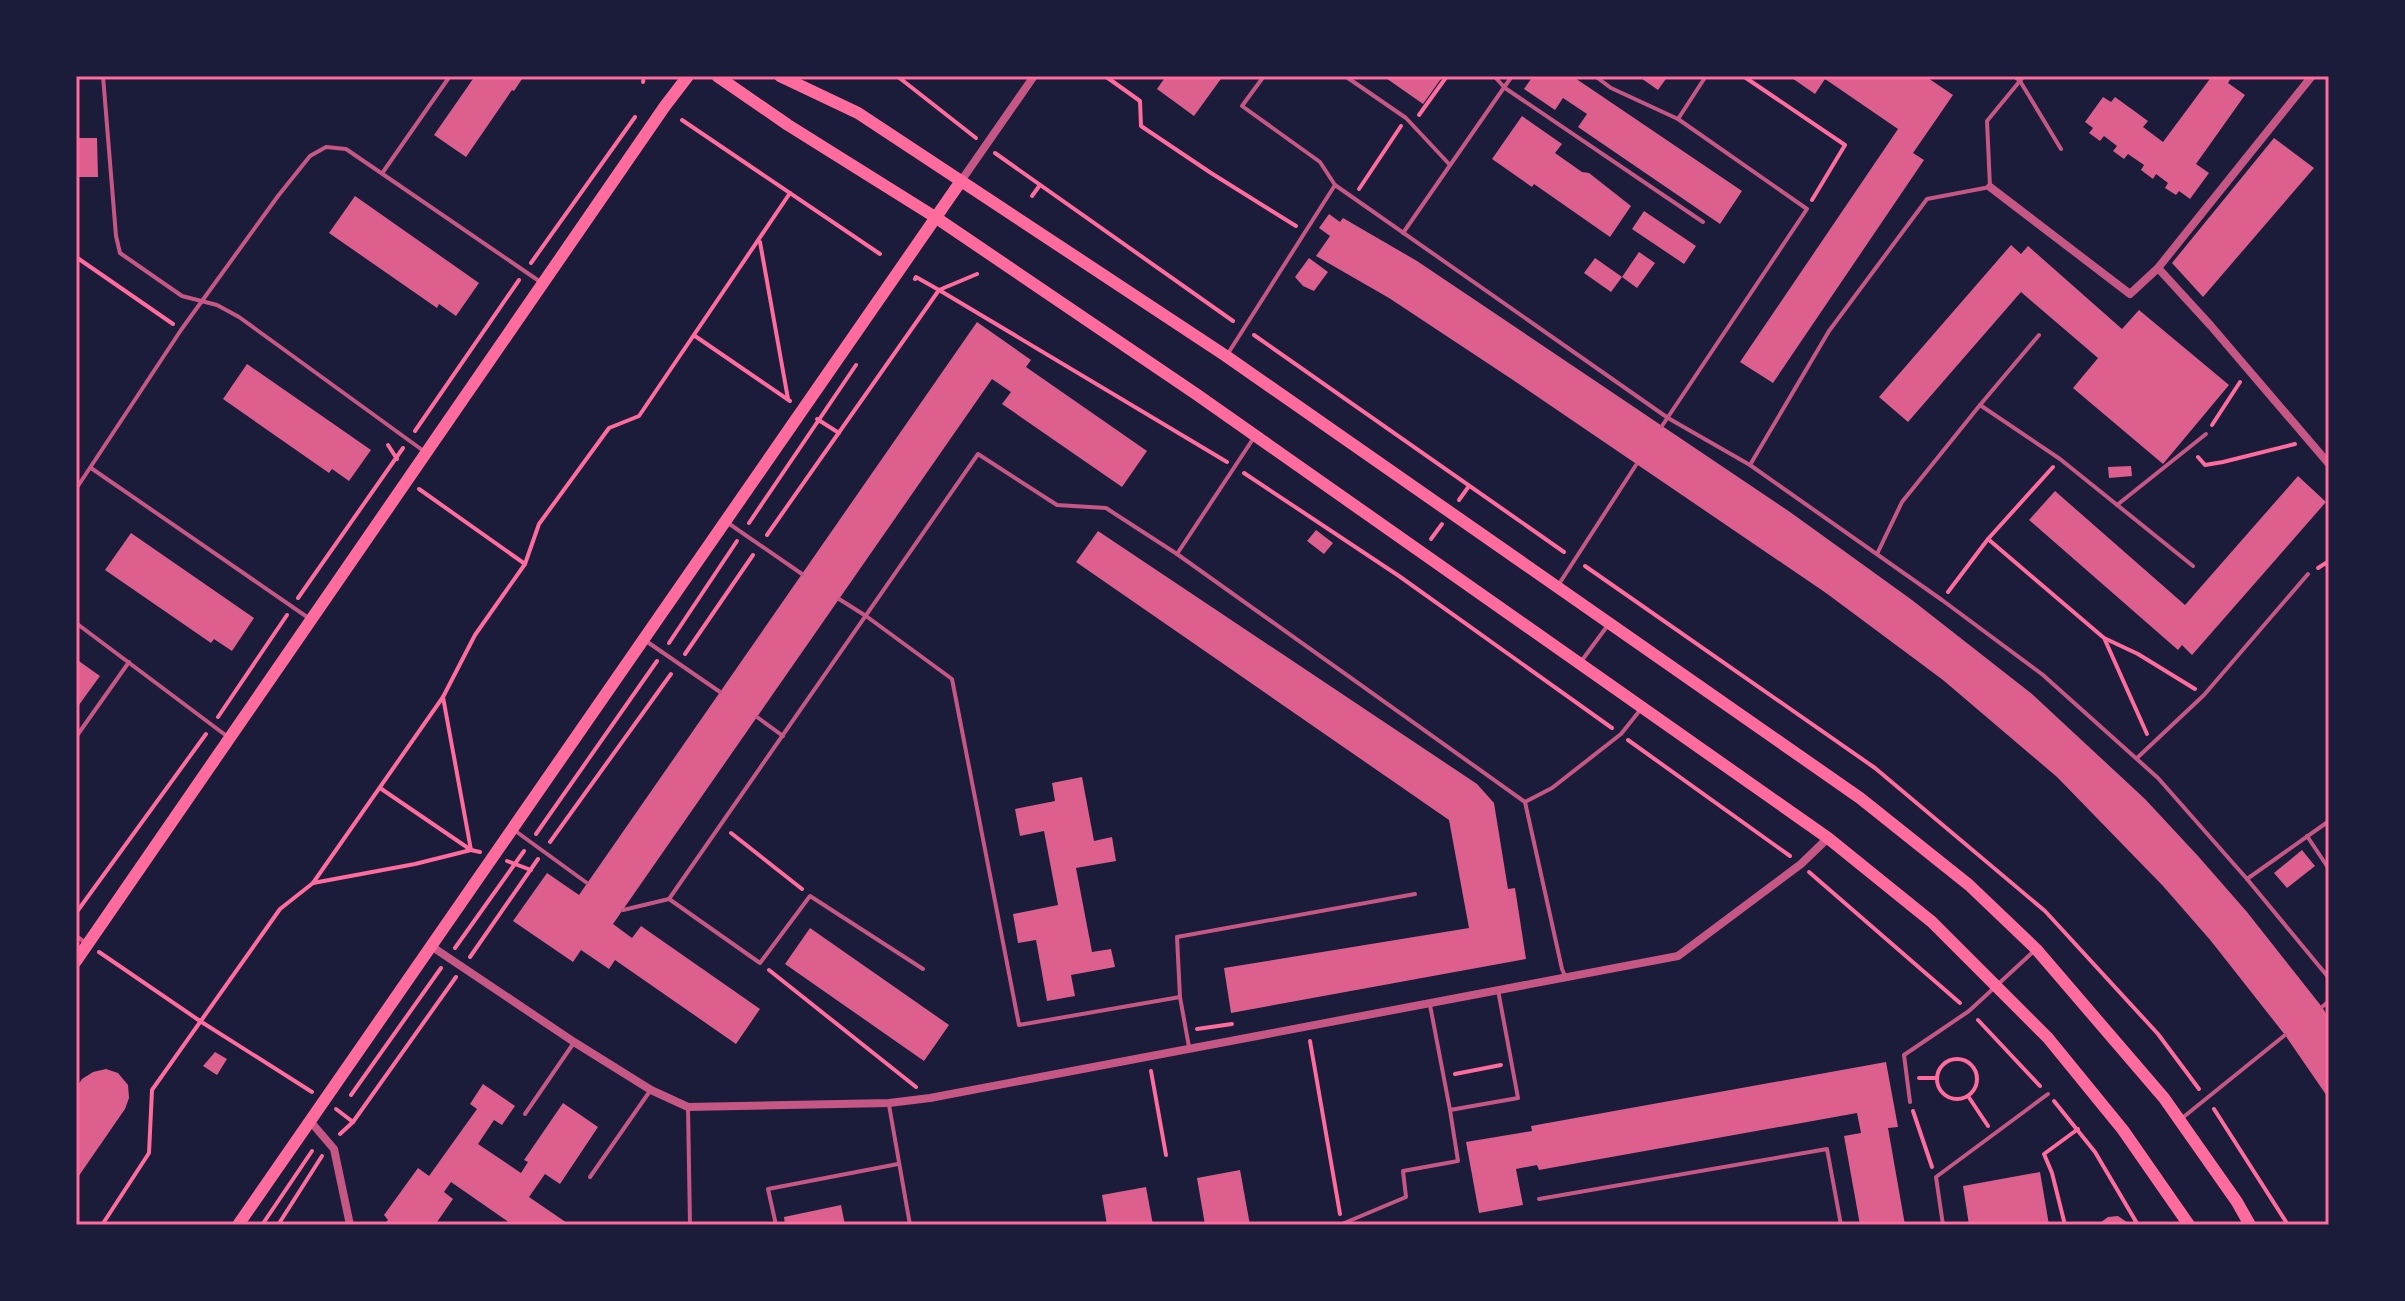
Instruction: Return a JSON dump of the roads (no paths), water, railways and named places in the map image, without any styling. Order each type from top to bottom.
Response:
[{"type":"main road","points":[[76,961],[688,76]]},
{"type":"main road","points":[[717,76],[788,125],[935,217],[1255,436],[1828,838],[1932,922],[2048,1038],[2123,1130],[2189,1225]]},
{"type":"main road","points":[[780,76],[858,113],[1226,356],[1860,798],[1969,885],[2036,949],[2154,1086],[2250,1225]]},
{"type":"main road","points":[[238,1225],[961,181]]},
{"type":"street","points":[[961,181],[1034,76]]},
{"type":"street","points":[[1990,187],[2130,294],[2158,268],[2312,76]]},
{"type":"street","points":[[2158,268],[2329,464]]},
{"type":"street","points":[[431,946],[574,1042],[651,1090],[688,1107],[889,1103],[930,1098],[1678,956],[1801,864],[1828,838]]},
{"type":"street","points":[[310,1121],[334,1149],[350,1225]]},
{"type":"lane","points":[[103,76],[120,253],[182,296],[217,305],[239,317],[427,454]]},
{"type":"lane","points":[[383,172],[450,76]]},
{"type":"lane","points":[[1264,76],[1242,106],[1320,162],[1335,185],[1668,418],[1750,465],[2043,675],[2158,778],[2329,978]]},
{"type":"lane","points":[[1345,76],[1406,118],[1450,165]]},
{"type":"lane","points":[[1494,76],[1505,88],[1703,222]]},
{"type":"lane","points":[[1403,233],[1512,76]]},
{"type":"lane","points":[[1595,76],[1611,88],[1678,119],[1807,209],[1662,426]]},
{"type":"lane","points":[[1678,119],[1706,76]]},
{"type":"lane","points":[[2014,76],[2022,78],[2061,149]]},
{"type":"lane","points":[[1750,465],[1829,331],[1927,199],[1990,187],[1987,121],[2022,78]]},
{"type":"lane","points":[[76,489],[181,330],[278,196],[310,156],[326,147],[346,149],[383,172],[544,285]]},
{"type":"lane","points":[[1226,356],[1335,185]]},
{"type":"lane","points":[[1877,554],[1902,502],[2039,335]]},
{"type":"lane","points":[[1980,405],[2060,459],[2193,566]]},
{"type":"lane","points":[[2117,505],[2206,434]]},
{"type":"lane","points":[[1177,554],[1255,436]]},
{"type":"lane","points":[[623,910],[669,899],[978,454],[1057,505],[1106,508],[1177,554],[1525,802],[1566,978]]},
{"type":"lane","points":[[1558,587],[1636,465]]},
{"type":"lane","points":[[91,468],[312,621]]},
{"type":"lane","points":[[725,521],[802,574]]},
{"type":"lane","points":[[2137,758],[2204,695],[2308,574]]},
{"type":"lane","points":[[839,599],[952,679],[1019,1025],[1180,997]]},
{"type":"lane","points":[[76,623],[230,738]]},
{"type":"lane","points":[[1579,663],[1609,623]]},
{"type":"lane","points":[[643,639],[720,692]]},
{"type":"lane","points":[[76,737],[129,662]]},
{"type":"lane","points":[[1525,802],[1552,788],[1621,734],[1641,708]]},
{"type":"lane","points":[[757,717],[783,736]]},
{"type":"lane","points":[[2247,879],[2329,821]]},
{"type":"lane","points":[[512,829],[587,883]]},
{"type":"lane","points":[[2307,836],[2329,869]]},
{"type":"lane","points":[[1189,1049],[1180,997],[1177,937],[1415,894]]},
{"type":"lane","points":[[669,899],[760,963],[810,896],[923,969]]},
{"type":"lane","points":[[76,936],[88,944]]},
{"type":"lane","points":[[1910,1102],[1904,1055],[1969,1011],[2036,949]]},
{"type":"lane","points":[[1450,1110],[1518,1098],[1498,990]]},
{"type":"lane","points":[[2322,1007],[2329,1001]]},
{"type":"lane","points":[[1342,1224],[1406,1197],[1403,1171],[1458,1161],[1429,1004]]},
{"type":"lane","points":[[2179,1120],[2285,1035]]},
{"type":"lane","points":[[525,1114],[574,1042]]},
{"type":"lane","points":[[590,1177],[651,1090]]},
{"type":"lane","points":[[1943,1225],[1936,1177],[2048,1094]]},
{"type":"lane","points":[[889,1103],[910,1225]]},
{"type":"lane","points":[[688,1107],[690,1225]]},
{"type":"lane","points":[[1539,1199],[1827,1149],[1841,1225]]},
{"type":"lane","points":[[776,1225],[768,1189],[898,1164]]}]
